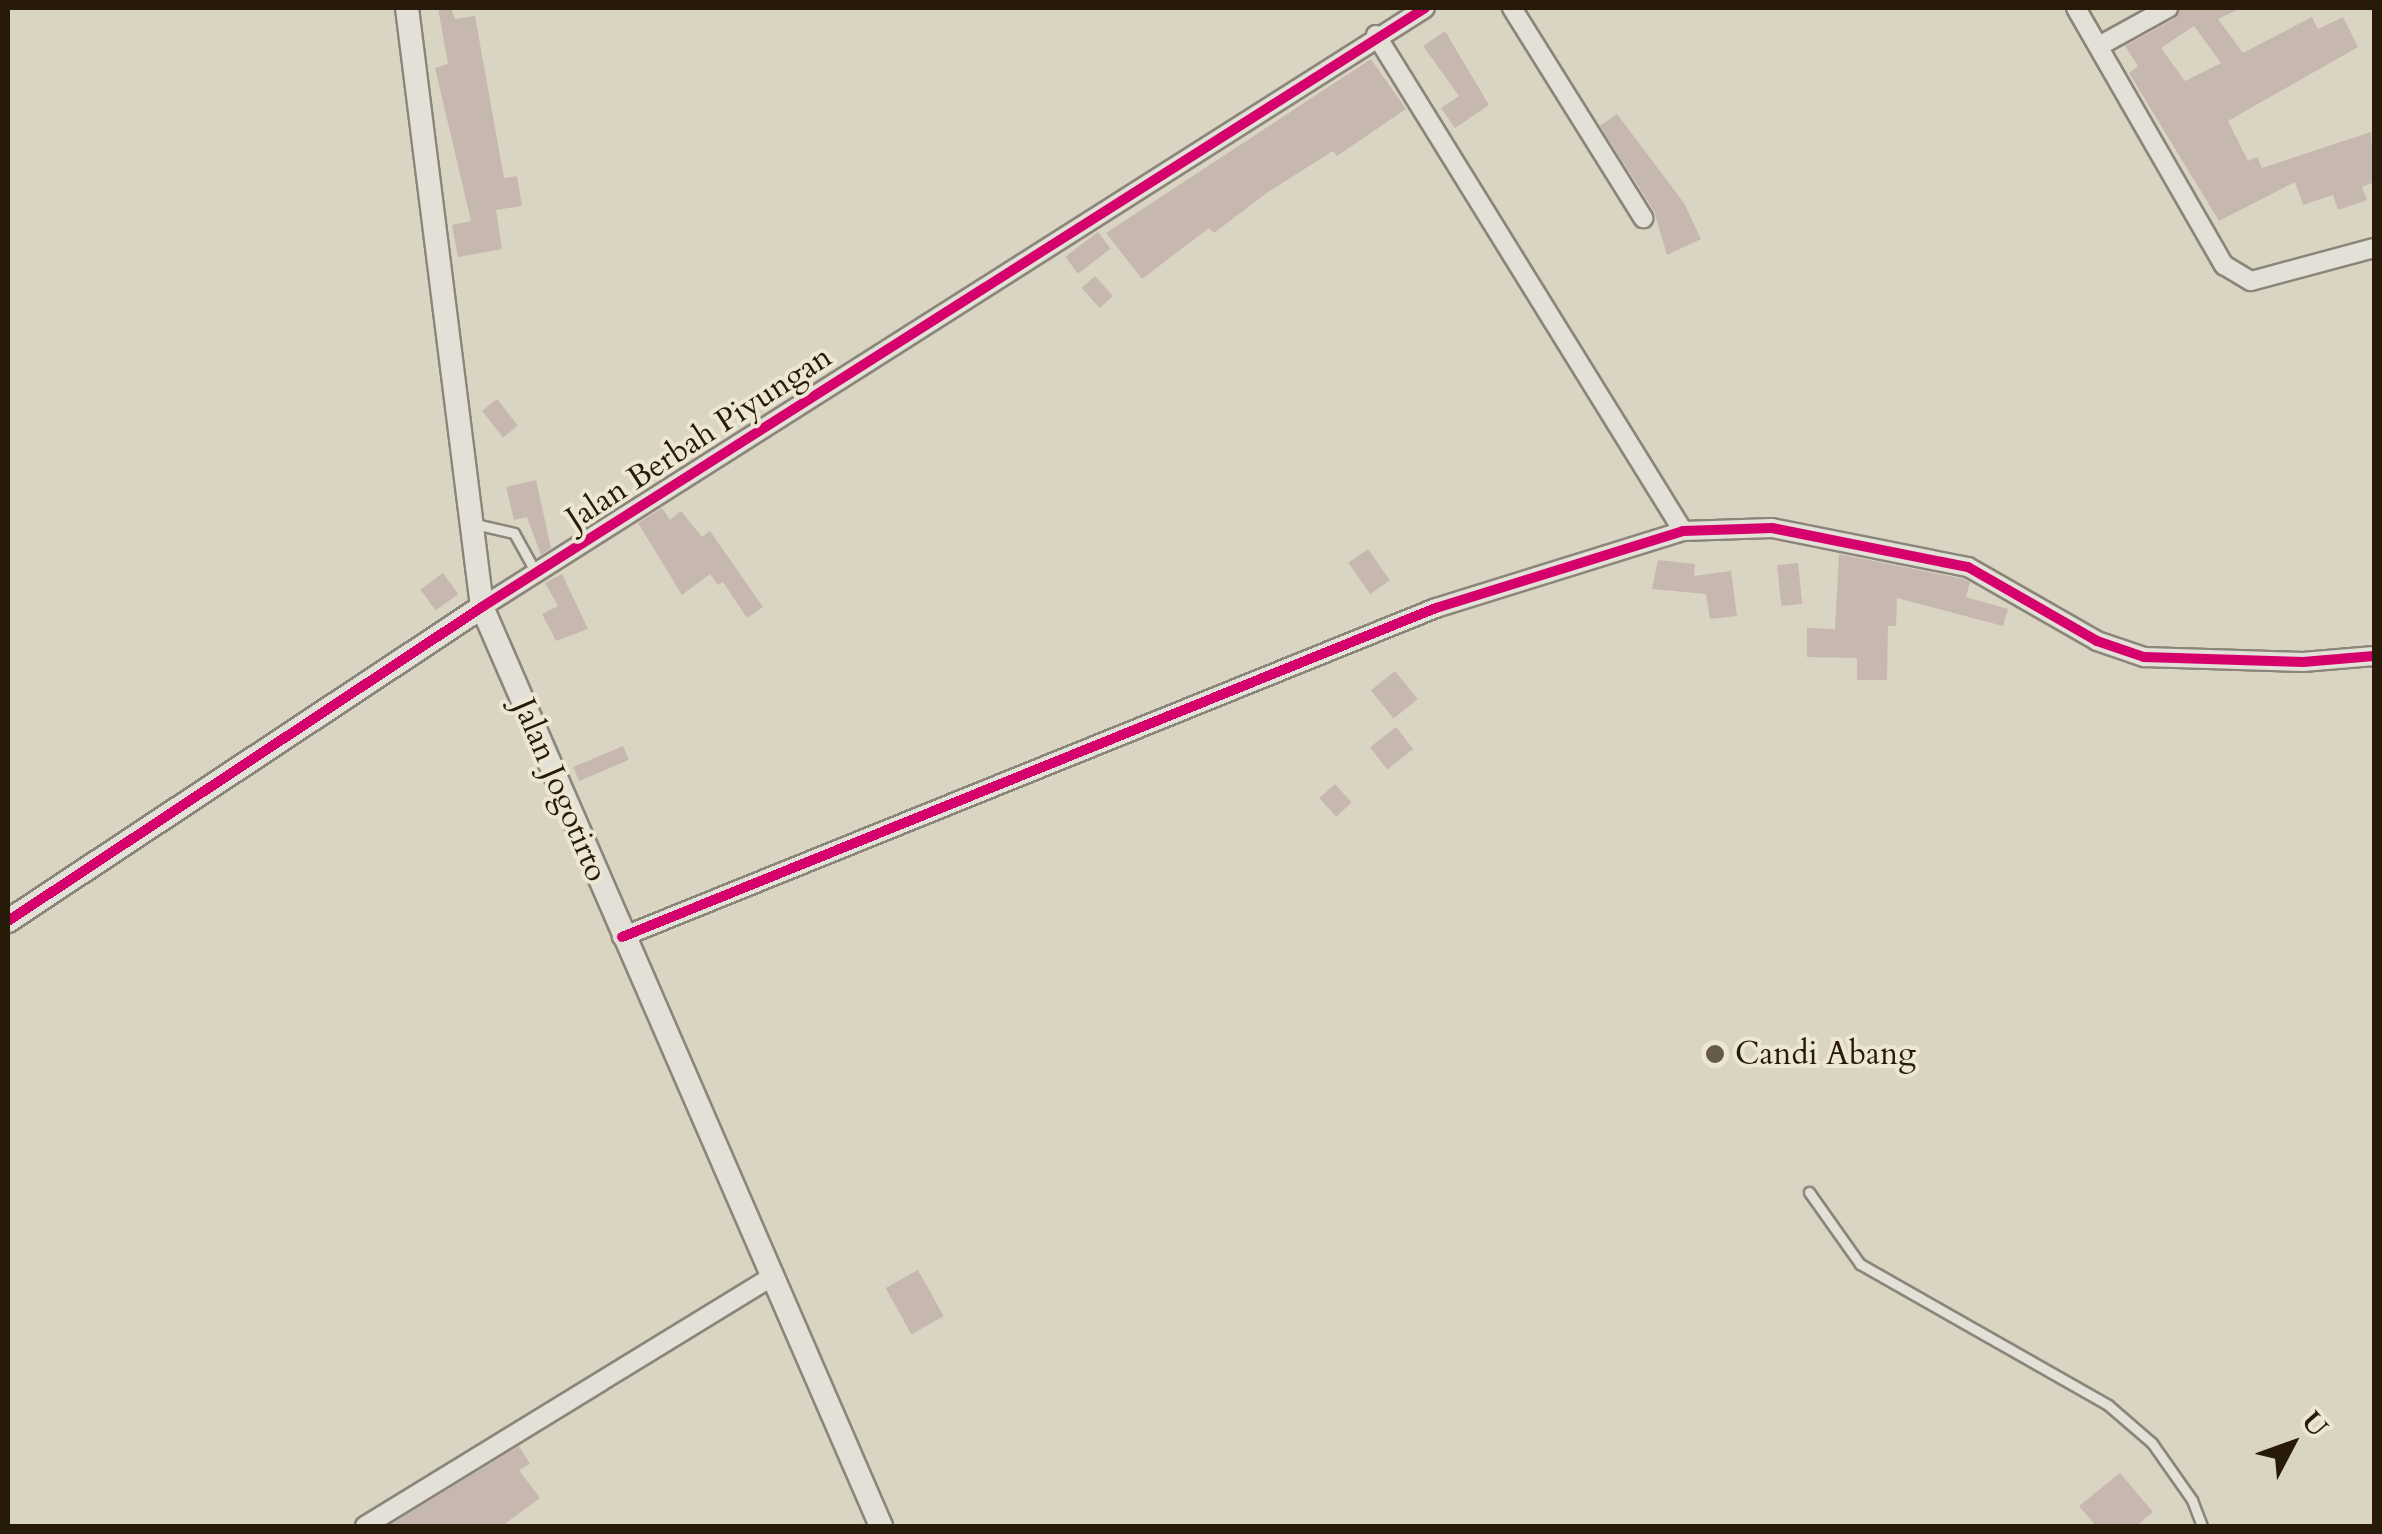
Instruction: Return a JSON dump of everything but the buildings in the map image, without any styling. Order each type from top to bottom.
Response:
[{"type":"street","name":"Jalan Jogotirto","points":[[407,8],[482,607],[770,1278],[881,1526]]},
{"type":"street","name":"Jalan Berbah Piyungan","points":[[8,921],[482,607],[1424,8]]},
{"type":"street","points":[[1512,8],[1642,218]]},
{"type":"street","points":[[2076,8],[2224,265],[2252,280],[2374,248]]},
{"type":"street","points":[[2100,46],[2168,8]]},
{"type":"street","points":[[1376,35],[1683,531]]},
{"type":"street","points":[[622,937],[1436,608],[1683,531],[1772,528],[1968,567],[2097,640],[2144,657],[2303,662],[2374,656]]},
{"type":"street","points":[[365,1526],[770,1278]]},
{"type":"lane","points":[[472,524],[514,533],[536,573]]},
{"type":"lane","points":[[1809,1192],[1860,1264],[2108,1405],[2152,1443],[2192,1500],[2202,1526]]},
{"type":"cycle path","points":[[8,921],[482,607],[1425,8]]},
{"type":"cycle path","points":[[622,937],[1436,608],[1683,531],[1772,528],[1968,567],[2097,641],[2144,657],[2303,662],[2374,656]]},
{"type":"place","name":"Candi Abang","points":[[1715,1054]]}]
